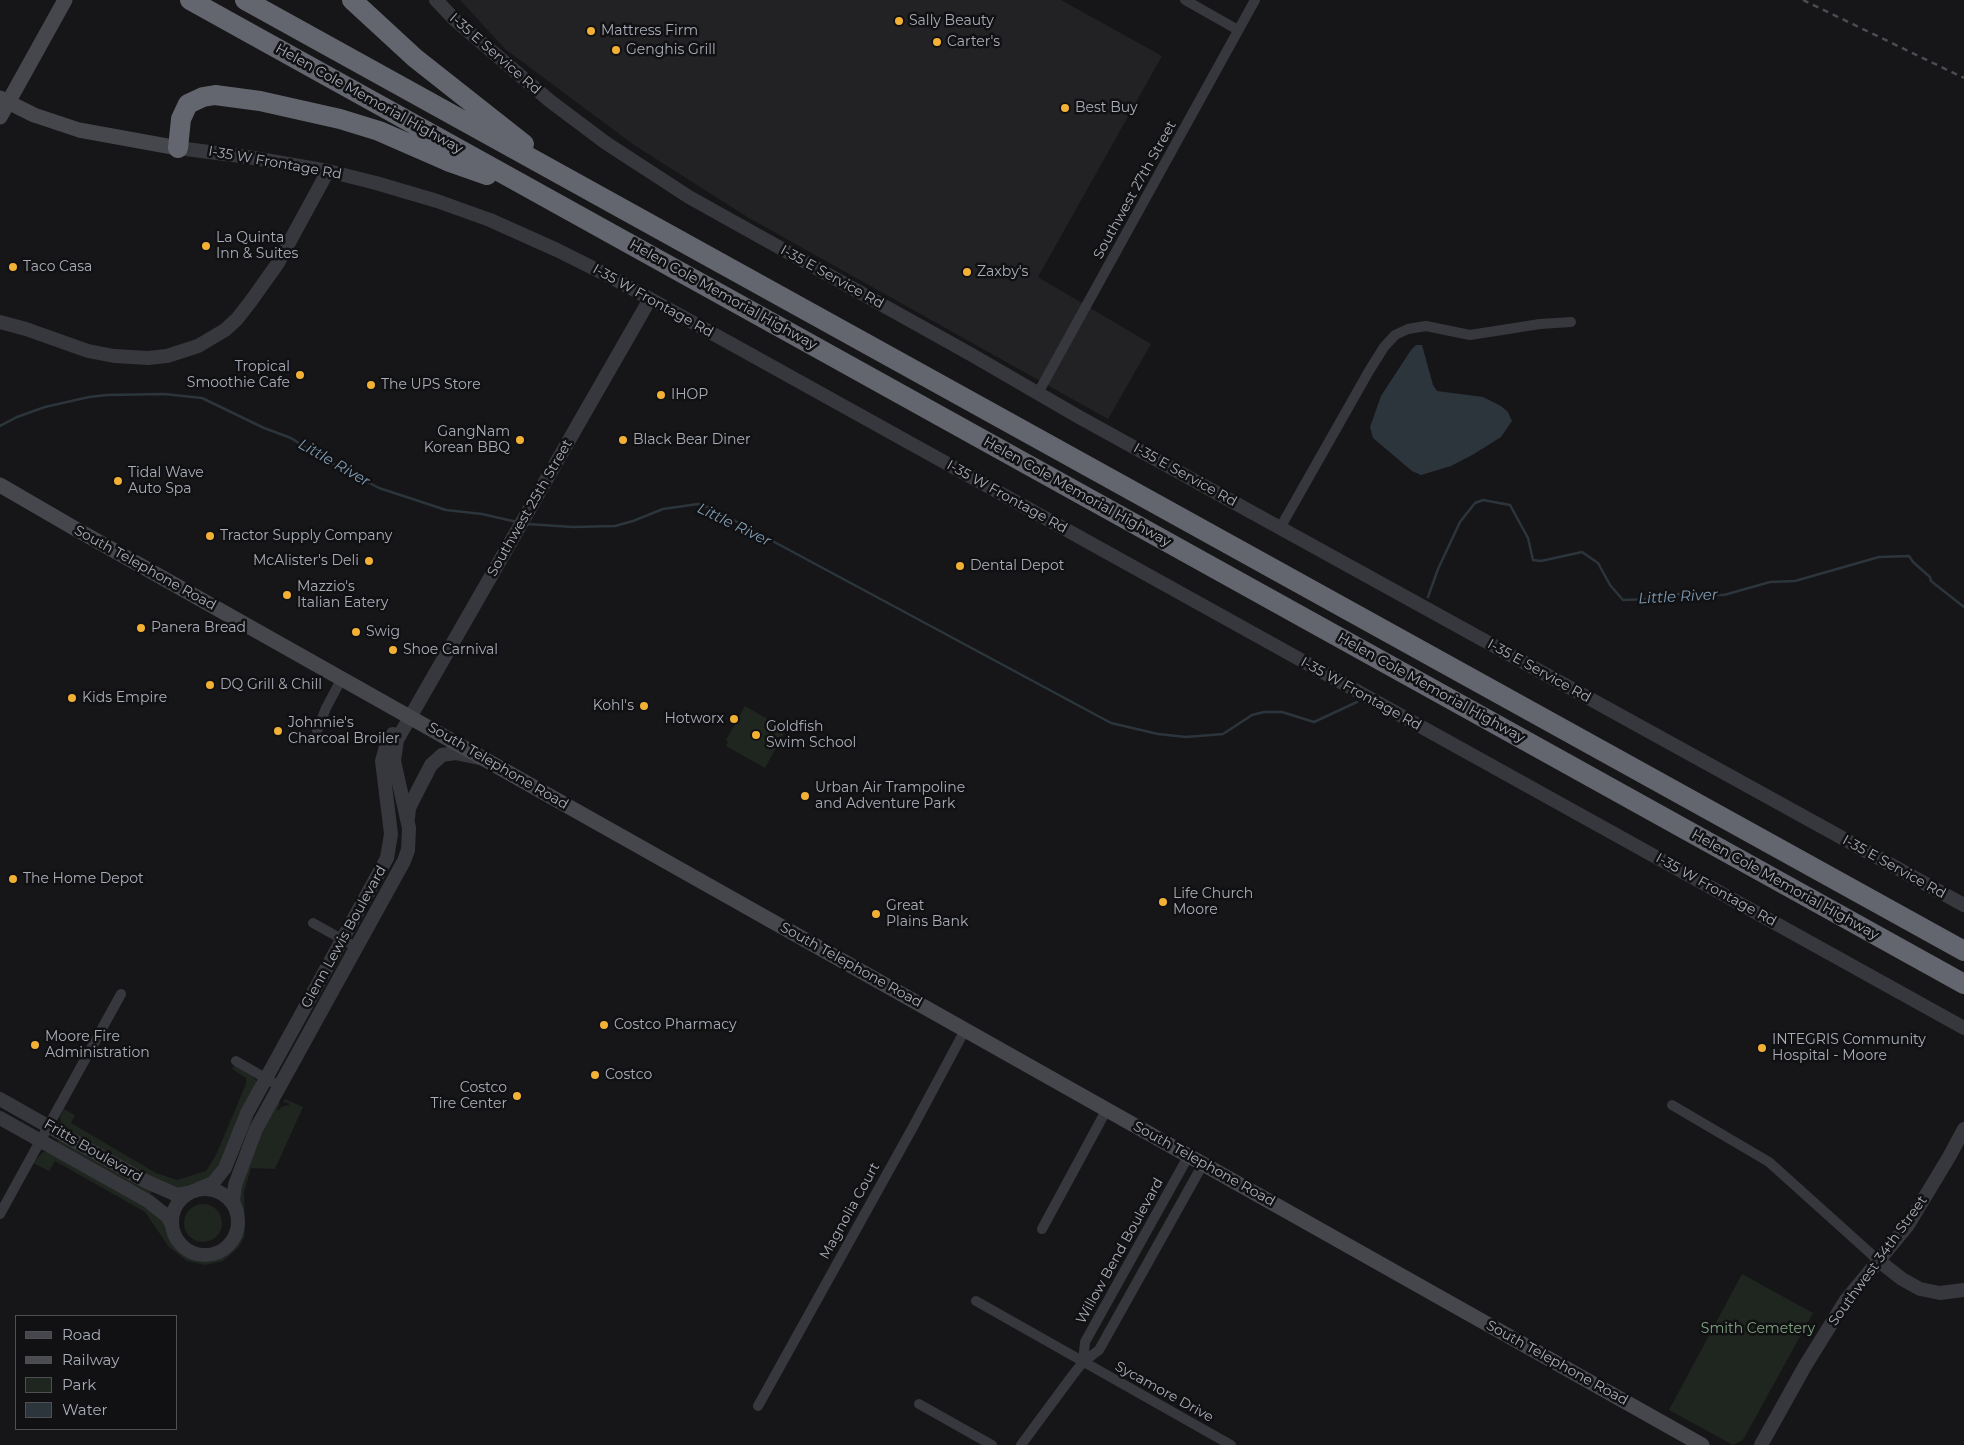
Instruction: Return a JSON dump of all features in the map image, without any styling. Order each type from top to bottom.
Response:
[{"type":"highway","name":"Helen Cole Memorial Highway","points":[[190,0],[1964,984]]},
{"type":"highway","name":"Helen Cole Memorial Highway","points":[[246,0],[1964,951]]},
{"type":"highway","points":[[352,0],[415,58],[484,111],[560,174]]},
{"type":"highway","points":[[178,148],[181,119],[188,104],[203,97],[227,96],[301,109],[379,131],[450,162],[548,198]]},
{"type":"main road","points":[[0,117],[4,101],[65,0]]},
{"type":"main road","name":"I-35 W Frontage Rd","points":[[4,101],[79,130],[178,148]]},
{"type":"main road","name":"South Telephone Road","points":[[0,485],[1702,1445]]},
{"type":"street","name":"I-35 E Service Rd","points":[[436,0],[468,31],[550,101],[635,163],[689,197],[1280,528],[1964,905]]},
{"type":"street","points":[[1185,0],[1238,30]]},
{"type":"street","name":"Southwest 27th Street","points":[[1038,393],[1255,0]]},
{"type":"street","name":"I-35 W Frontage Rd","points":[[178,148],[248,157],[328,171],[385,185],[490,220],[561,252],[650,299],[1964,1028]]},
{"type":"street","points":[[0,322],[88,351],[114,356],[148,358],[167,356],[198,346],[224,330],[237,319],[251,301],[278,262],[328,171]]},
{"type":"street","name":"Southwest 25th Street","points":[[411,717],[650,299]]},
{"type":"street","points":[[1280,528],[1369,371],[1384,347],[1395,335],[1408,329],[1426,326],[1470,335],[1540,324],[1571,322]]},
{"type":"street","points":[[317,731],[326,708],[342,678]]},
{"type":"street","name":"Glenn Lewis Boulevard","points":[[408,824],[394,761],[397,740],[411,717]]},
{"type":"street","name":"Glenn Lewis Boulevard","points":[[193,1191],[214,1183],[225,1168],[248,1113],[266,1078],[387,858],[391,834],[382,761],[385,750],[396,728],[411,717]]},
{"type":"street","name":"Glenn Lewis Boulevard","points":[[236,1212],[233,1194],[238,1174],[256,1129],[404,861],[409,838],[409,808],[431,765],[442,755],[456,753],[485,759]]},
{"type":"street","points":[[313,923],[356,948]]},
{"type":"street","points":[[0,1214],[80,1065],[121,994]]},
{"type":"street","name":"Magnolia Court","points":[[758,1406],[965,1030]]},
{"type":"street","points":[[236,1061],[279,1086]]},
{"type":"street","name":"Fritts Boulevard","points":[[0,1099],[49,1125],[143,1180],[177,1195],[193,1191]]},
{"type":"street","points":[[1672,1105],[1769,1162],[1902,1279],[1920,1289],[1940,1293],[1964,1290]]},
{"type":"street","points":[[1042,1229],[1106,1109]]},
{"type":"street","name":"Fritts Boulevard","points":[[0,1118],[148,1201],[168,1217],[172,1225]]},
{"type":"street","name":"Southwest 34th Street","points":[[1761,1445],[1804,1366],[1841,1307],[1908,1225],[1950,1157],[1964,1129]]},
{"type":"street","name":"Willow Bend Boulevard","points":[[1083,1362],[1084,1342],[1189,1155]]},
{"type":"street","name":"Willow Bend Boulevard","points":[[1020,1445],[1083,1362],[1099,1350],[1203,1164]]},
{"type":"street","points":[[207,1188],[223,1194],[231,1202],[236,1212],[238,1223],[236,1234],[222,1250],[211,1254],[200,1255],[189,1251],[177,1240],[172,1225],[172,1213],[177,1203],[193,1191],[207,1188]]},
{"type":"street","name":"Sycamore Drive","points":[[976,1301],[1232,1445]]},
{"type":"street","points":[[920,1404],[992,1445]]},
{"type":"shaded area","points":[[460,0],[1061,0],[1162,56],[1038,277],[1151,344],[1108,419],[749,218],[634,145],[505,49]]},
{"type":"green space","name":"Goldfish Swim School","points":[[745,706],[786,730],[765,768],[726,746],[728,742],[726,740]]},
{"type":"green space","points":[[235,1065],[256,1080],[256,1086],[225,1155],[213,1176],[187,1189],[168,1188],[64,1129],[61,1124],[60,1117],[64,1109],[75,1115],[71,1123],[156,1173],[177,1180],[206,1171],[216,1155],[246,1084],[246,1078],[232,1069]]},
{"type":"green space","points":[[285,1099],[303,1107],[275,1169],[251,1168],[244,1192],[244,1238],[238,1248],[223,1261],[205,1265],[187,1261],[169,1247],[145,1212],[55,1161],[49,1171],[33,1163],[43,1152],[48,1151],[149,1206],[165,1222],[168,1234],[183,1253],[205,1260],[215,1258],[235,1243],[240,1231],[236,1199],[257,1137],[276,1102],[280,1103],[278,1111],[281,1107],[289,1105],[289,1103],[283,1102]]},
{"type":"green space","points":[[59,1139],[153,1190],[149,1196],[57,1144]]},
{"type":"green space","points":[[203,1204],[217,1209],[222,1223],[217,1237],[203,1242],[189,1237],[184,1223],[189,1209]]},
{"type":"green space","name":"Smith Cemetery","points":[[1742,1274],[1813,1313],[1743,1440],[1733,1445],[1669,1410]]},
{"type":"water","points":[[1416,345],[1422,345],[1433,385],[1437,391],[1483,397],[1501,406],[1508,412],[1512,421],[1501,437],[1474,454],[1451,466],[1421,475],[1412,471],[1373,438],[1370,427],[1381,396]]},
{"type":"waterway","name":"Little River","points":[[0,426],[17,417],[45,407],[89,397],[164,394],[202,398],[264,428],[291,438],[320,457],[379,488],[446,510],[482,514],[517,522]]},
{"type":"waterway","name":"Little River","points":[[1428,597],[1438,569],[1460,522],[1475,503],[1483,500],[1510,505],[1528,538],[1533,560],[1541,561],[1582,552],[1598,563],[1610,585],[1623,600],[1650,599],[1679,594],[1724,595],[1770,582],[1795,581],[1879,557],[1909,556],[1930,577],[1931,581],[1964,607]]},
{"type":"waterway","name":"Little River","points":[[527,524],[573,527],[615,526],[663,509],[698,504],[713,509],[1111,723],[1158,734],[1186,737],[1223,734],[1252,715],[1264,712],[1282,712],[1314,722],[1357,702]]},
{"type":"railway","points":[[1803,0],[1964,78]]},
{"type":"place","name":"Sally Beauty","points":[[899,21]]},
{"type":"place","name":"Mattress Firm","points":[[591,31]]},
{"type":"place","name":"Carter's","points":[[937,42]]},
{"type":"place","name":"Genghis Grill","points":[[616,50]]},
{"type":"place","name":"Best Buy","points":[[1065,108]]},
{"type":"place","name":"La Quinta Inn & Suites","points":[[206,246]]},
{"type":"place","name":"Taco Casa","points":[[13,267]]},
{"type":"place","name":"Zaxby's","points":[[967,272]]},
{"type":"place","name":"Tropical Smoothie Cafe","points":[[300,375]]},
{"type":"place","name":"The UPS Store","points":[[371,385]]},
{"type":"place","name":"IHOP","points":[[661,395]]},
{"type":"place","name":"GangNam Korean BBQ","points":[[520,440]]},
{"type":"place","name":"Black Bear Diner","points":[[623,440]]},
{"type":"place","name":"Tidal Wave Auto Spa","points":[[118,481]]},
{"type":"place","name":"Tractor Supply Company","points":[[210,536]]},
{"type":"place","name":"McAlister's Deli","points":[[369,561]]},
{"type":"place","name":"Dental Depot","points":[[960,566]]},
{"type":"place","name":"Mazzio's Italian Eatery","points":[[287,595]]},
{"type":"place","name":"Panera Bread","points":[[141,628]]},
{"type":"place","name":"Swig","points":[[356,632]]},
{"type":"place","name":"Shoe Carnival","points":[[393,650]]},
{"type":"place","name":"DQ Grill & Chill","points":[[210,685]]},
{"type":"place","name":"Kids Empire","points":[[72,698]]},
{"type":"place","name":"Kohl's","points":[[644,706]]},
{"type":"place","name":"Hotworx","points":[[734,719]]},
{"type":"place","name":"Johnnie's Charcoal Broiler","points":[[278,731]]},
{"type":"place","name":"Goldfish Swim School","points":[[756,735]]},
{"type":"place","name":"Urban Air Trampoline and Adventure Park","points":[[805,796]]},
{"type":"place","name":"The Home Depot","points":[[13,879]]},
{"type":"place","name":"Life Church Moore","points":[[1163,902]]},
{"type":"place","name":"Great Plains Bank","points":[[876,914]]},
{"type":"place","name":"Costco Pharmacy","points":[[604,1025]]},
{"type":"place","name":"Moore Fire Administration","points":[[35,1045]]},
{"type":"place","name":"INTEGRIS Community Hospital - Moore","points":[[1762,1048]]},
{"type":"place","name":"Costco","points":[[595,1075]]},
{"type":"place","name":"Costco Tire Center","points":[[517,1096]]}]
